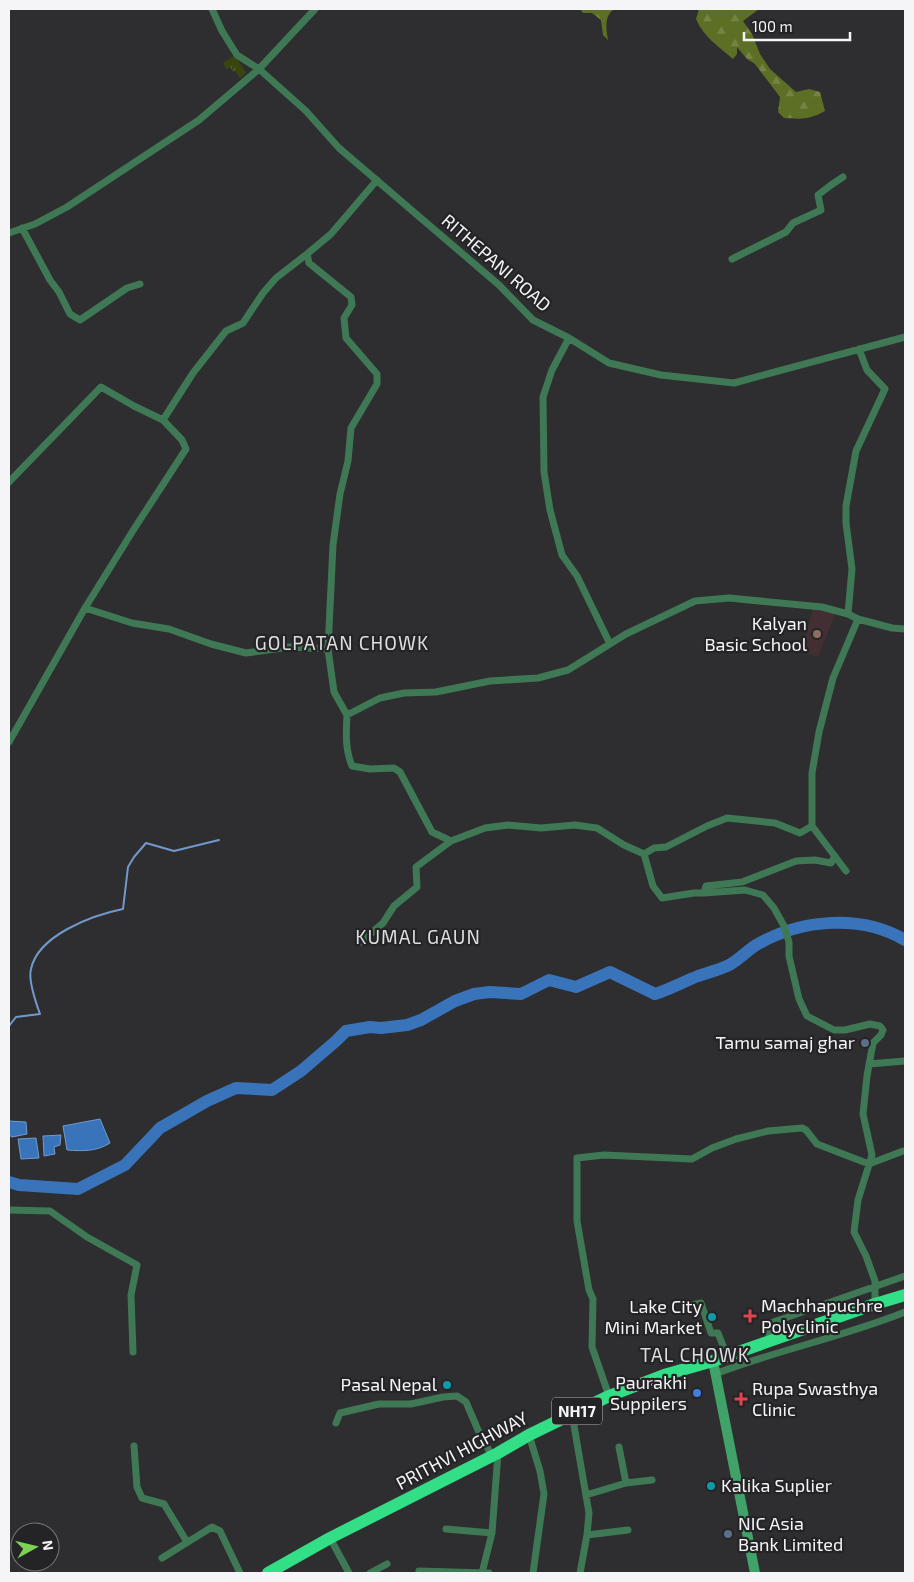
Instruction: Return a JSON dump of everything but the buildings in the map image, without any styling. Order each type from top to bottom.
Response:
[{"type":"highway","name":"PRITHVI HIGHWAY","points":[[268,1573],[330,1538],[529,1435],[609,1396],[664,1375],[714,1368],[727,1356],[905,1295]]},
{"type":"main road","points":[[714,1368],[755,1573]]},
{"type":"street","name":"RITHEPANI ROAD","points":[[211,9],[237,55],[259,69],[306,111],[339,148],[491,278],[533,320],[569,338],[609,363],[661,375],[734,383],[905,337]]},
{"type":"street","points":[[9,233],[48,218],[67,207],[199,120],[259,69],[315,9]]},
{"type":"street","points":[[732,259],[786,232],[793,223],[821,210],[818,195],[843,177]]},
{"type":"street","points":[[164,420],[193,373],[220,338],[226,332],[243,323],[263,293],[276,278],[331,234],[377,180]]},
{"type":"street","points":[[22,228],[70,314],[80,320],[128,288],[140,284]]},
{"type":"street","points":[[307,254],[309,263],[351,297],[352,305],[344,318],[346,338],[377,374],[377,384],[351,428],[348,461],[340,494],[333,545],[328,649],[334,692],[347,715],[347,752],[352,766],[370,770],[394,768],[400,772],[432,832],[451,841]]},
{"type":"street","points":[[569,338],[552,370],[543,397],[544,472],[550,510],[562,556],[577,576],[610,644]]},
{"type":"street","points":[[848,614],[852,569],[846,523],[846,506],[856,452],[884,389],[867,370],[859,349]]},
{"type":"street","points":[[9,482],[101,388],[164,420],[182,440],[186,450],[84,608],[9,742]]},
{"type":"street","points":[[347,715],[380,698],[404,693],[436,692],[490,681],[538,678],[568,670],[626,634],[695,601],[729,598],[822,607],[888,627],[905,629]]},
{"type":"street","points":[[84,608],[132,623],[169,630],[246,653],[289,647],[328,649]]},
{"type":"street","points":[[846,871],[812,826],[812,773],[819,732],[833,678],[858,619]]},
{"type":"street","points":[[644,854],[654,848],[666,847],[727,818],[775,823],[800,833],[812,826]]},
{"type":"street","points":[[361,942],[382,922],[394,906],[417,887],[416,867],[451,841],[484,828],[508,825],[541,828],[576,825],[596,828],[606,832],[624,845],[644,854]]},
{"type":"street","points":[[644,854],[653,886],[662,898],[694,893],[745,890],[763,895],[774,908],[784,926],[789,942],[789,956],[799,999],[807,1016],[834,1030],[845,1030],[870,1024],[880,1026],[883,1030],[874,1043],[869,1064],[863,1114],[872,1155],[858,1200],[854,1232],[866,1256],[875,1282],[875,1304]]},
{"type":"street","points":[[704,893],[706,886],[742,882],[796,861],[815,860],[831,863],[835,856]]},
{"type":"street","points":[[869,1064],[905,1062]]},
{"type":"street","points":[[609,1396],[592,1347],[593,1299],[589,1290],[577,1221],[577,1158],[604,1155],[692,1159],[712,1148],[736,1139],[768,1131],[802,1128],[806,1130],[817,1144],[869,1164],[903,1151]]},
{"type":"street","points":[[9,1210],[50,1211],[87,1237],[137,1265],[131,1295],[133,1352]]},
{"type":"street","points":[[772,1340],[765,1325],[905,1276]]},
{"type":"street","points":[[688,1306],[701,1302],[711,1334],[718,1333],[727,1356]]},
{"type":"street","points":[[714,1368],[763,1357],[905,1312]]},
{"type":"street","points":[[336,1424],[340,1414],[379,1404],[412,1404],[457,1396],[466,1402],[478,1430],[495,1454],[492,1533],[482,1573]]},
{"type":"street","points":[[572,1414],[589,1512],[580,1573]]},
{"type":"street","points":[[529,1435],[540,1471],[544,1494],[533,1573]]},
{"type":"street","points":[[134,1446],[139,1493],[142,1498],[164,1504],[187,1542]]},
{"type":"street","points":[[619,1447],[626,1483]]},
{"type":"street","points":[[586,1495],[626,1483],[652,1480]]},
{"type":"street","points":[[162,1558],[212,1527],[220,1532],[240,1573]]},
{"type":"street","points":[[446,1529],[492,1533]]},
{"type":"street","points":[[587,1535],[628,1530]]},
{"type":"street","points":[[330,1538],[349,1573]]},
{"type":"street","points":[[370,1573],[387,1564]]},
{"type":"street","points":[[419,1571],[436,1573],[489,1573]]},
{"type":"shaded area","name":"Kalyan Basic School","points":[[813,608],[835,614],[818,657],[802,651]]},
{"type":"green space","points":[[580,9],[614,9],[607,19],[608,40],[603,35],[601,20],[592,13],[583,13]]},
{"type":"green space","points":[[699,9],[759,9],[743,21],[752,34],[760,54],[770,69],[796,92],[809,89],[820,92],[825,111],[805,118],[784,118],[778,112],[780,97],[755,64],[747,59],[737,47],[737,54],[733,59],[703,31],[696,19]]},
{"type":"green space","points":[[235,55],[246,73],[240,78],[230,67],[226,69],[223,63]]},
{"type":"water","points":[[100,1119],[110,1143],[84,1151],[67,1150],[63,1126]]},
{"type":"water","points":[[9,1121],[26,1122],[27,1134],[12,1137],[9,1135]]},
{"type":"water","points":[[61,1135],[60,1145],[54,1147],[55,1154],[44,1156],[43,1136]]},
{"type":"water","points":[[36,1138],[39,1158],[21,1159],[18,1139]]},
{"type":"waterway","points":[[9,1026],[16,1017],[40,1014],[30,974],[36,957],[44,946],[68,928],[97,916],[123,909],[128,867],[146,843],[174,851],[219,840]]},
{"type":"waterway","points":[[9,1182],[19,1185],[78,1189],[125,1165],[160,1128],[207,1101],[236,1088],[272,1090],[301,1071],[346,1031],[370,1027],[381,1028],[407,1025],[421,1020],[455,1001],[474,994],[490,992],[521,994],[549,980],[576,987],[610,972],[655,994],[727,966],[754,946],[775,936],[793,929],[812,925],[851,923],[870,926],[905,940]]},
{"type":"place","name":"Kalyan Basic School","points":[[817,634]]},
{"type":"place","name":"Tamu samaj ghar","points":[[865,1043]]},
{"type":"place","name":"Machhapuchre Polyclinic","points":[[750,1316]]},
{"type":"place","name":"Lake City Mini Market","points":[[712,1317]]},
{"type":"place","name":"Pasal Nepal","points":[[447,1385]]},
{"type":"place","name":"Paurakhi Suppilers","points":[[697,1393]]},
{"type":"place","name":"Rupa Swasthya Clinic","points":[[741,1399]]},
{"type":"place","name":"Kalika Suplier","points":[[711,1486]]},
{"type":"place","name":"NIC Asia Bank Limited","points":[[728,1534]]},
{"type":"district","name":"GOLPATAN CHOWK","points":[[342,643]]},
{"type":"district","name":"KUMAL GAUN","points":[[418,937]]},
{"type":"district","name":"TAL CHOWK","points":[[695,1355]]}]
